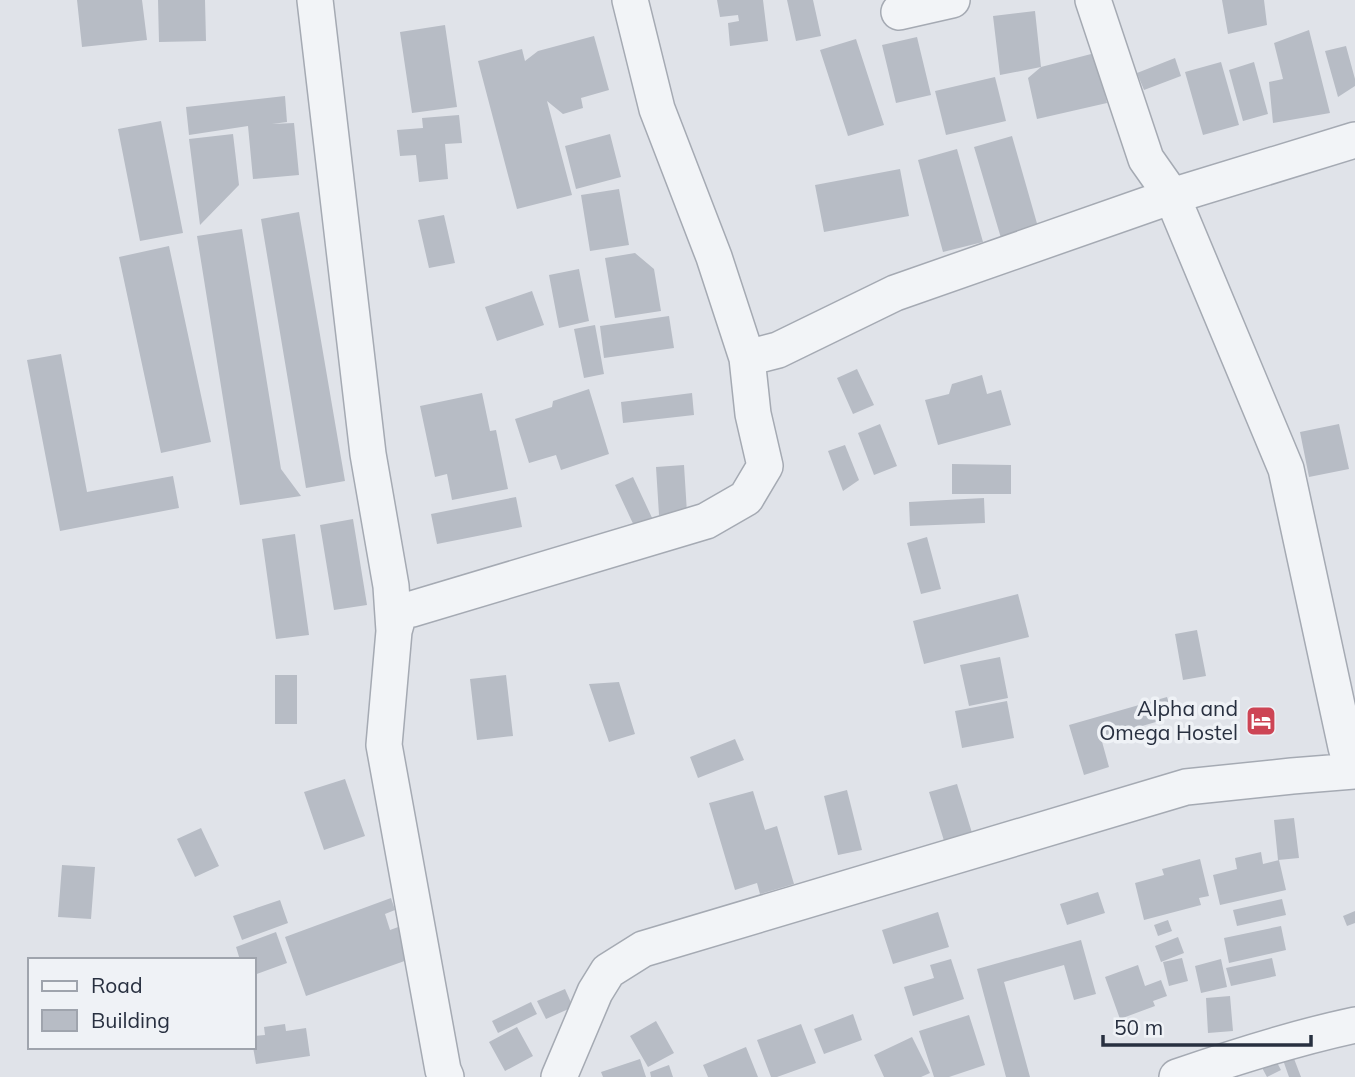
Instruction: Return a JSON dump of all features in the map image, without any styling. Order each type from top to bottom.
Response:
[{"type":"street","points":[[315,0],[368,454],[391,586],[394,631],[384,745],[446,1077]]},
{"type":"street","points":[[394,631],[400,610],[412,609],[706,521],[746,498],[765,466],[752,414],[747,358],[714,257],[657,109],[630,0]]},
{"type":"street","points":[[899,12],[952,0]]},
{"type":"street","points":[[559,1077],[595,992],[608,971],[643,949],[1186,787],[1354,771],[1346,747],[1286,469],[1172,196],[1146,159],[1093,0]]},
{"type":"street","points":[[747,358],[778,350],[895,293],[1172,196],[1355,141]]},
{"type":"street","points":[[1177,1077],[1311,1035],[1355,1025]]},
{"type":"building","points":[[77,0],[142,0],[147,40],[82,47]]},
{"type":"building","points":[[158,0],[205,0],[206,41],[159,42]]},
{"type":"building","points":[[717,0],[763,0],[768,41],[730,46],[728,23],[739,21],[738,15],[720,17]]},
{"type":"building","points":[[787,0],[813,0],[821,36],[796,41]]},
{"type":"building","points":[[1222,0],[1264,0],[1267,25],[1228,34]]},
{"type":"building","points":[[1035,11],[1041,67],[1000,75],[993,16]]},
{"type":"building","points":[[445,25],[457,107],[412,113],[400,32]]},
{"type":"building","points":[[1309,30],[1330,113],[1273,123],[1269,82],[1283,79],[1274,43]]},
{"type":"building","points":[[594,36],[609,90],[581,98],[583,108],[563,114],[547,101],[572,195],[517,209],[478,61],[522,49],[525,61],[538,51]]},
{"type":"building","points":[[917,37],[931,95],[896,103],[882,45]]},
{"type":"building","points":[[856,39],[884,125],[848,136],[820,50]]},
{"type":"building","points":[[1346,46],[1355,86],[1338,97],[1325,51]]},
{"type":"building","points":[[1095,53],[1107,103],[1037,119],[1028,78],[1041,67]]},
{"type":"building","points":[[1175,58],[1181,76],[1144,90],[1137,73]]},
{"type":"building","points":[[1221,62],[1239,125],[1203,135],[1185,72]]},
{"type":"building","points":[[1254,62],[1268,114],[1243,121],[1229,70]]},
{"type":"building","points":[[995,77],[1006,121],[946,135],[935,91]]},
{"type":"building","points":[[285,96],[287,122],[272,124],[294,123],[299,175],[253,179],[248,126],[189,135],[186,107]]},
{"type":"building","points":[[459,115],[462,143],[445,144],[448,179],[419,182],[416,155],[400,156],[397,130],[423,128],[422,118]]},
{"type":"building","points":[[161,121],[183,233],[140,241],[118,129]]},
{"type":"building","points":[[233,134],[239,185],[200,225],[189,139]]},
{"type":"building","points":[[610,134],[621,177],[576,189],[565,146]]},
{"type":"building","points":[[1012,136],[1038,227],[1001,238],[974,147]]},
{"type":"building","points":[[957,149],[983,242],[943,252],[918,160]]},
{"type":"building","points":[[900,169],[909,216],[824,232],[815,185]]},
{"type":"building","points":[[619,189],[629,245],[590,251],[581,195]]},
{"type":"building","points":[[299,212],[345,481],[306,488],[261,219]]},
{"type":"building","points":[[444,215],[455,263],[429,268],[418,220]]},
{"type":"building","points":[[242,229],[281,469],[301,496],[240,505],[197,236]]},
{"type":"building","points":[[169,246],[211,442],[161,453],[119,257]]},
{"type":"building","points":[[635,253],[654,269],[661,311],[615,318],[605,258]]},
{"type":"building","points":[[579,269],[589,321],[559,328],[549,275]]},
{"type":"building","points":[[532,291],[544,325],[497,341],[485,307]]},
{"type":"building","points":[[669,316],[674,348],[604,358],[600,326]]},
{"type":"building","points":[[595,325],[604,374],[584,378],[574,329]]},
{"type":"building","points":[[61,354],[87,492],[173,476],[179,508],[60,531],[27,360]]},
{"type":"building","points":[[857,369],[874,405],[853,414],[837,378]]},
{"type":"building","points":[[982,375],[987,394],[1001,390],[1011,425],[938,445],[925,400],[949,394],[952,384]]},
{"type":"building","points":[[589,389],[609,454],[561,470],[556,455],[529,463],[515,419],[552,407],[553,401]]},
{"type":"building","points":[[482,393],[490,431],[496,430],[508,489],[452,500],[447,474],[435,477],[420,406]]},
{"type":"building","points":[[692,393],[694,415],[623,423],[621,402]]},
{"type":"building","points":[[880,424],[897,466],[874,475],[858,433]]},
{"type":"building","points":[[1339,424],[1349,469],[1309,477],[1300,432]]},
{"type":"building","points":[[845,445],[859,480],[843,491],[828,451]]},
{"type":"building","points":[[952,464],[1011,465],[1011,494],[952,494]]},
{"type":"building","points":[[684,465],[687,513],[659,515],[656,467]]},
{"type":"building","points":[[633,477],[654,522],[636,530],[615,485]]},
{"type":"building","points":[[516,497],[522,527],[437,544],[431,514]]},
{"type":"building","points":[[984,498],[985,523],[910,526],[909,502]]},
{"type":"building","points":[[353,519],[367,605],[334,610],[320,525]]},
{"type":"building","points":[[295,534],[309,635],[276,639],[262,539]]},
{"type":"building","points":[[927,537],[941,589],[921,594],[907,543]]},
{"type":"building","points":[[1018,594],[1029,637],[924,664],[913,621]]},
{"type":"building","points":[[1197,630],[1206,676],[1183,680],[1175,634]]},
{"type":"building","points":[[1000,657],[1008,698],[969,706],[960,665]]},
{"type":"building","points":[[275,675],[297,675],[297,724],[275,724]]},
{"type":"building","points":[[506,675],[513,736],[477,740],[470,679]]},
{"type":"building","points":[[619,682],[635,734],[609,742],[589,684]]},
{"type":"building","points":[[1167,697],[1173,717],[1101,738],[1109,767],[1084,775],[1069,725]]},
{"type":"building","points":[[1007,701],[1014,738],[962,748],[955,711]]},
{"type":"building","points":[[735,739],[744,760],[698,778],[690,757]]},
{"type":"building","points":[[345,779],[365,836],[324,850],[304,792]]},
{"type":"building","points":[[957,784],[973,836],[945,844],[929,792]]},
{"type":"building","points":[[847,790],[862,850],[838,855],[824,796]]},
{"type":"building","points":[[753,791],[765,830],[777,826],[794,884],[760,894],[757,883],[735,890],[709,803]]},
{"type":"building","points":[[1294,818],[1299,858],[1278,860],[1274,820]]},
{"type":"building","points":[[201,828],[219,866],[195,877],[177,839]]},
{"type":"building","points":[[1261,852],[1263,864],[1279,860],[1286,890],[1220,905],[1213,875],[1237,869],[1235,858]]},
{"type":"building","points":[[1200,859],[1209,896],[1199,898],[1201,905],[1144,920],[1135,883],[1164,875],[1162,869]]},
{"type":"building","points":[[62,865],[95,867],[91,919],[58,917]]},
{"type":"building","points":[[1098,892],[1105,913],[1067,925],[1060,904]]},
{"type":"building","points":[[391,898],[395,910],[385,914],[390,930],[401,926],[413,958],[306,996],[285,937]]},
{"type":"building","points":[[1282,899],[1286,915],[1237,926],[1233,910]]},
{"type":"building","points":[[280,900],[288,923],[242,940],[233,916]]},
{"type":"building","points":[[1355,911],[1355,923],[1347,926],[1343,916]]},
{"type":"building","points":[[938,912],[949,947],[893,964],[882,930]]},
{"type":"building","points":[[1168,920],[1172,931],[1158,936],[1154,925]]},
{"type":"building","points":[[1281,926],[1286,950],[1229,963],[1224,938]]},
{"type":"building","points":[[276,932],[287,963],[256,974],[256,958],[239,958],[236,947]]},
{"type":"building","points":[[1178,937],[1184,953],[1161,962],[1155,946]]},
{"type":"building","points":[[1081,940],[1096,994],[1074,1000],[1064,965],[1004,982],[1030,1077],[1006,1077],[977,969]]},
{"type":"building","points":[[1182,958],[1188,981],[1169,986],[1163,962]]},
{"type":"building","points":[[1272,958],[1276,976],[1231,986],[1226,968]]},
{"type":"building","points":[[951,959],[964,999],[913,1016],[904,987],[934,978],[930,965]]},
{"type":"building","points":[[1221,959],[1227,987],[1201,993],[1195,966]]},
{"type":"building","points":[[1138,965],[1145,986],[1161,980],[1167,996],[1153,1001],[1155,1006],[1120,1019],[1105,977]]},
{"type":"building","points":[[565,989],[573,1007],[546,1019],[537,1001]]},
{"type":"building","points":[[1230,996],[1233,1031],[1208,1033],[1206,998]]},
{"type":"building","points":[[531,1002],[537,1014],[498,1033],[492,1021]]},
{"type":"building","points":[[853,1014],[862,1040],[824,1054],[814,1029]]},
{"type":"building","points":[[969,1015],[985,1065],[949,1077],[934,1077],[919,1031]]},
{"type":"building","points":[[656,1021],[674,1053],[648,1067],[630,1036]]},
{"type":"building","points":[[285,1024],[286,1031],[306,1028],[310,1056],[256,1064],[253,1049],[256,1049],[256,1036],[265,1035],[264,1027]]},
{"type":"building","points":[[801,1024],[816,1063],[771,1077],[757,1040]]},
{"type":"building","points":[[517,1027],[533,1056],[505,1071],[489,1042]]},
{"type":"building","points":[[912,1037],[930,1073],[921,1077],[884,1077],[874,1055]]},
{"type":"building","points":[[746,1047],[758,1077],[708,1077],[703,1065]]},
{"type":"building","points":[[1293,1056],[1301,1077],[1289,1077],[1283,1060]]},
{"type":"building","points":[[1274,1057],[1281,1070],[1267,1077],[1260,1064]]},
{"type":"building","points":[[640,1059],[646,1077],[603,1077],[601,1072]]},
{"type":"building","points":[[669,1065],[673,1077],[651,1077],[650,1072]]},
{"type":"place","name":"Alpha and Omega Hostel","points":[[1261,721]]}]
